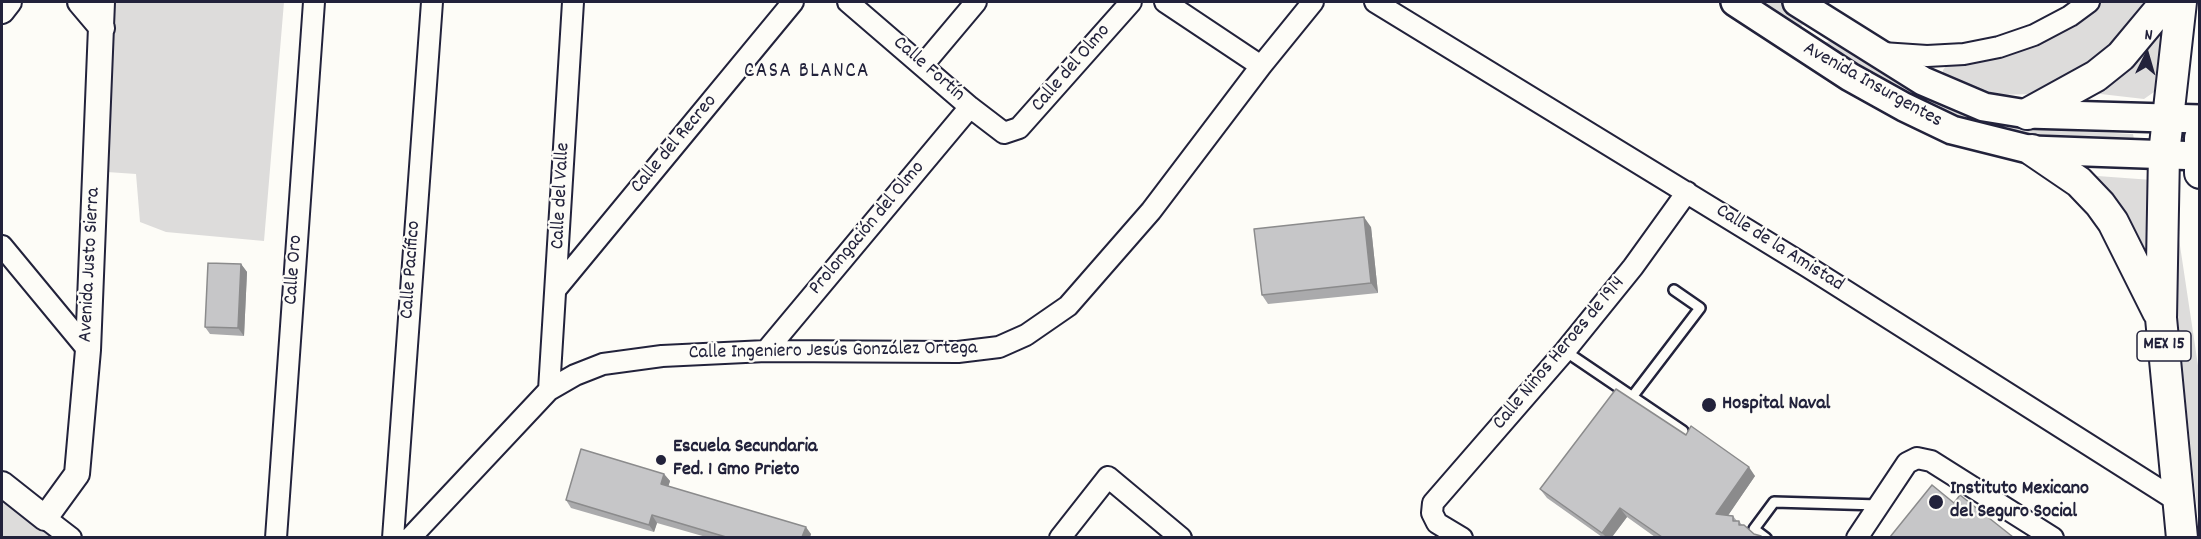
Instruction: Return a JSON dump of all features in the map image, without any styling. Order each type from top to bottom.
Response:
[{"type":"main road","name":"Avenida Insurgentes","points":[[1735,2],[1850,77],[1952,130],[2032,150],[2199,156]]},
{"type":"main road","name":"Avenida Insurgentes","points":[[1797,2],[1923,81],[1984,107],[2027,114],[2199,119]]},
{"type":"main road","points":[[2027,114],[2096,76],[2121,56],[2166,2]]},
{"type":"main road","name":"MEX 15","points":[[2181,2],[2164,154],[2161,318],[2182,537]]},
{"type":"main road","points":[[1805,48],[1821,17]]},
{"type":"main road","points":[[2199,138],[2199,172]]},
{"type":"main road","points":[[2032,150],[2079,182],[2100,204],[2113,222],[2161,318]]},
{"type":"street","points":[[2,11],[9,2]]},
{"type":"street","points":[[80,2],[102,28]]},
{"type":"street","name":"Avenida Justo Sierra","points":[[45,518],[77,474],[88,350],[102,2]]},
{"type":"street","name":"Calle Oro","points":[[276,537],[314,2]]},
{"type":"street","name":"Calle Pacífico","points":[[393,537],[432,2]]},
{"type":"street","name":"Calle del Valle","points":[[549,390],[573,2]]},
{"type":"street","name":"Calle del Recreo","points":[[556,289],[793,2]]},
{"type":"street","name":"Calle Fortín","points":[[848,2],[970,107],[1004,133],[1010,132]]},
{"type":"street","points":[[922,65],[976,2]]},
{"type":"street","name":"Calle del Olmo","points":[[1010,132],[1019,129],[1131,2]]},
{"type":"street","points":[[1165,2],[1261,66]]},
{"type":"street","name":"Calle Ingeniero Jesús González Ortega","points":[[410,537],[549,390],[575,375],[603,364],[662,356],[766,351],[958,352],[999,347],[1026,335],[1068,306],[1143,220],[1313,2]]},
{"type":"street","name":"Calle de la Amistad","points":[[1375,2],[1808,267],[2179,502]]},
{"type":"street","name":"Avenida Insurgentes","points":[[1880,53],[1927,56],[1964,54],[1999,47],[2034,35],[2070,16],[2089,2]]},
{"type":"street","name":"Prolongación del Olmo","points":[[766,351],[970,107]]},
{"type":"street","name":"Calle Niños Heroes de 1914","points":[[1462,537],[1437,523],[1432,513],[1433,503],[1565,351],[1633,267],[1687,192]]},
{"type":"street","points":[[2,246],[88,350]]},
{"type":"street","points":[[1857,537],[1907,463],[1917,458],[1932,460],[2053,537]]},
{"type":"street","points":[[1059,537],[1108,477],[1181,537]]},
{"type":"street","points":[[2,484],[71,537]]},
{"type":"lane","points":[[1632,397],[1700,309],[1674,290]]},
{"type":"lane","points":[[1565,351],[1683,431]]},
{"type":"lane","points":[[1766,537],[1754,529],[1774,502],[1879,506]]},
{"type":"shaded area","points":[[111,2],[284,2],[264,241],[166,232],[140,222],[136,174],[107,172]]},
{"type":"shaded area","points":[[1754,2],[1785,2],[1806,22],[1799,28]]},
{"type":"shaded area","points":[[2098,2],[2143,2],[2137,17],[2108,56],[2033,94],[1998,95],[1956,84],[1942,77],[1943,70],[1950,61]]},
{"type":"shaded area","points":[[2162,28],[2154,92],[2144,99],[2092,93]]},
{"type":"shaded area","points":[[1832,40],[1910,83],[1981,115],[2037,129],[2133,134],[2134,139],[1988,132],[1904,99],[1822,44]]},
{"type":"shaded area","points":[[2179,162],[2179,239],[2199,372],[2199,526],[2176,311],[2174,236]]},
{"type":"shaded area","points":[[2084,175],[2152,180],[2148,265]]},
{"type":"shaded area","points":[[2,498],[51,537],[2,537]]},
{"type":"building","points":[[1364,217],[1371,283],[1262,295],[1254,229]]},
{"type":"building","points":[[208,263],[241,264],[238,328],[205,327]]},
{"type":"building","points":[[1616,389],[1686,435],[1691,426],[1749,467],[1716,514],[1733,516],[1733,521],[1739,521],[1739,525],[1744,525],[1760,537],[1662,537],[1620,508],[1602,533],[1540,489]]},
{"type":"building","points":[[581,449],[664,474],[661,484],[806,527],[802,537],[726,537],[652,515],[649,525],[566,500]]},
{"type":"building","name":"Instituto Mexicano del Seguro Social","points":[[1932,485],[1954,503],[1960,495],[2013,537],[1890,537]]},
{"type":"place","name":"Hospital Naval","points":[[1709,405]]},
{"type":"place","name":"Escuela Secundaria Fed. 1 Gmo Prieto","points":[[661,460]]},
{"type":"place","name":"Instituto Mexicano del Seguro Social","points":[[1936,502]]},
{"type":"district","name":"CASA BLANCA","points":[[807,73]]}]
